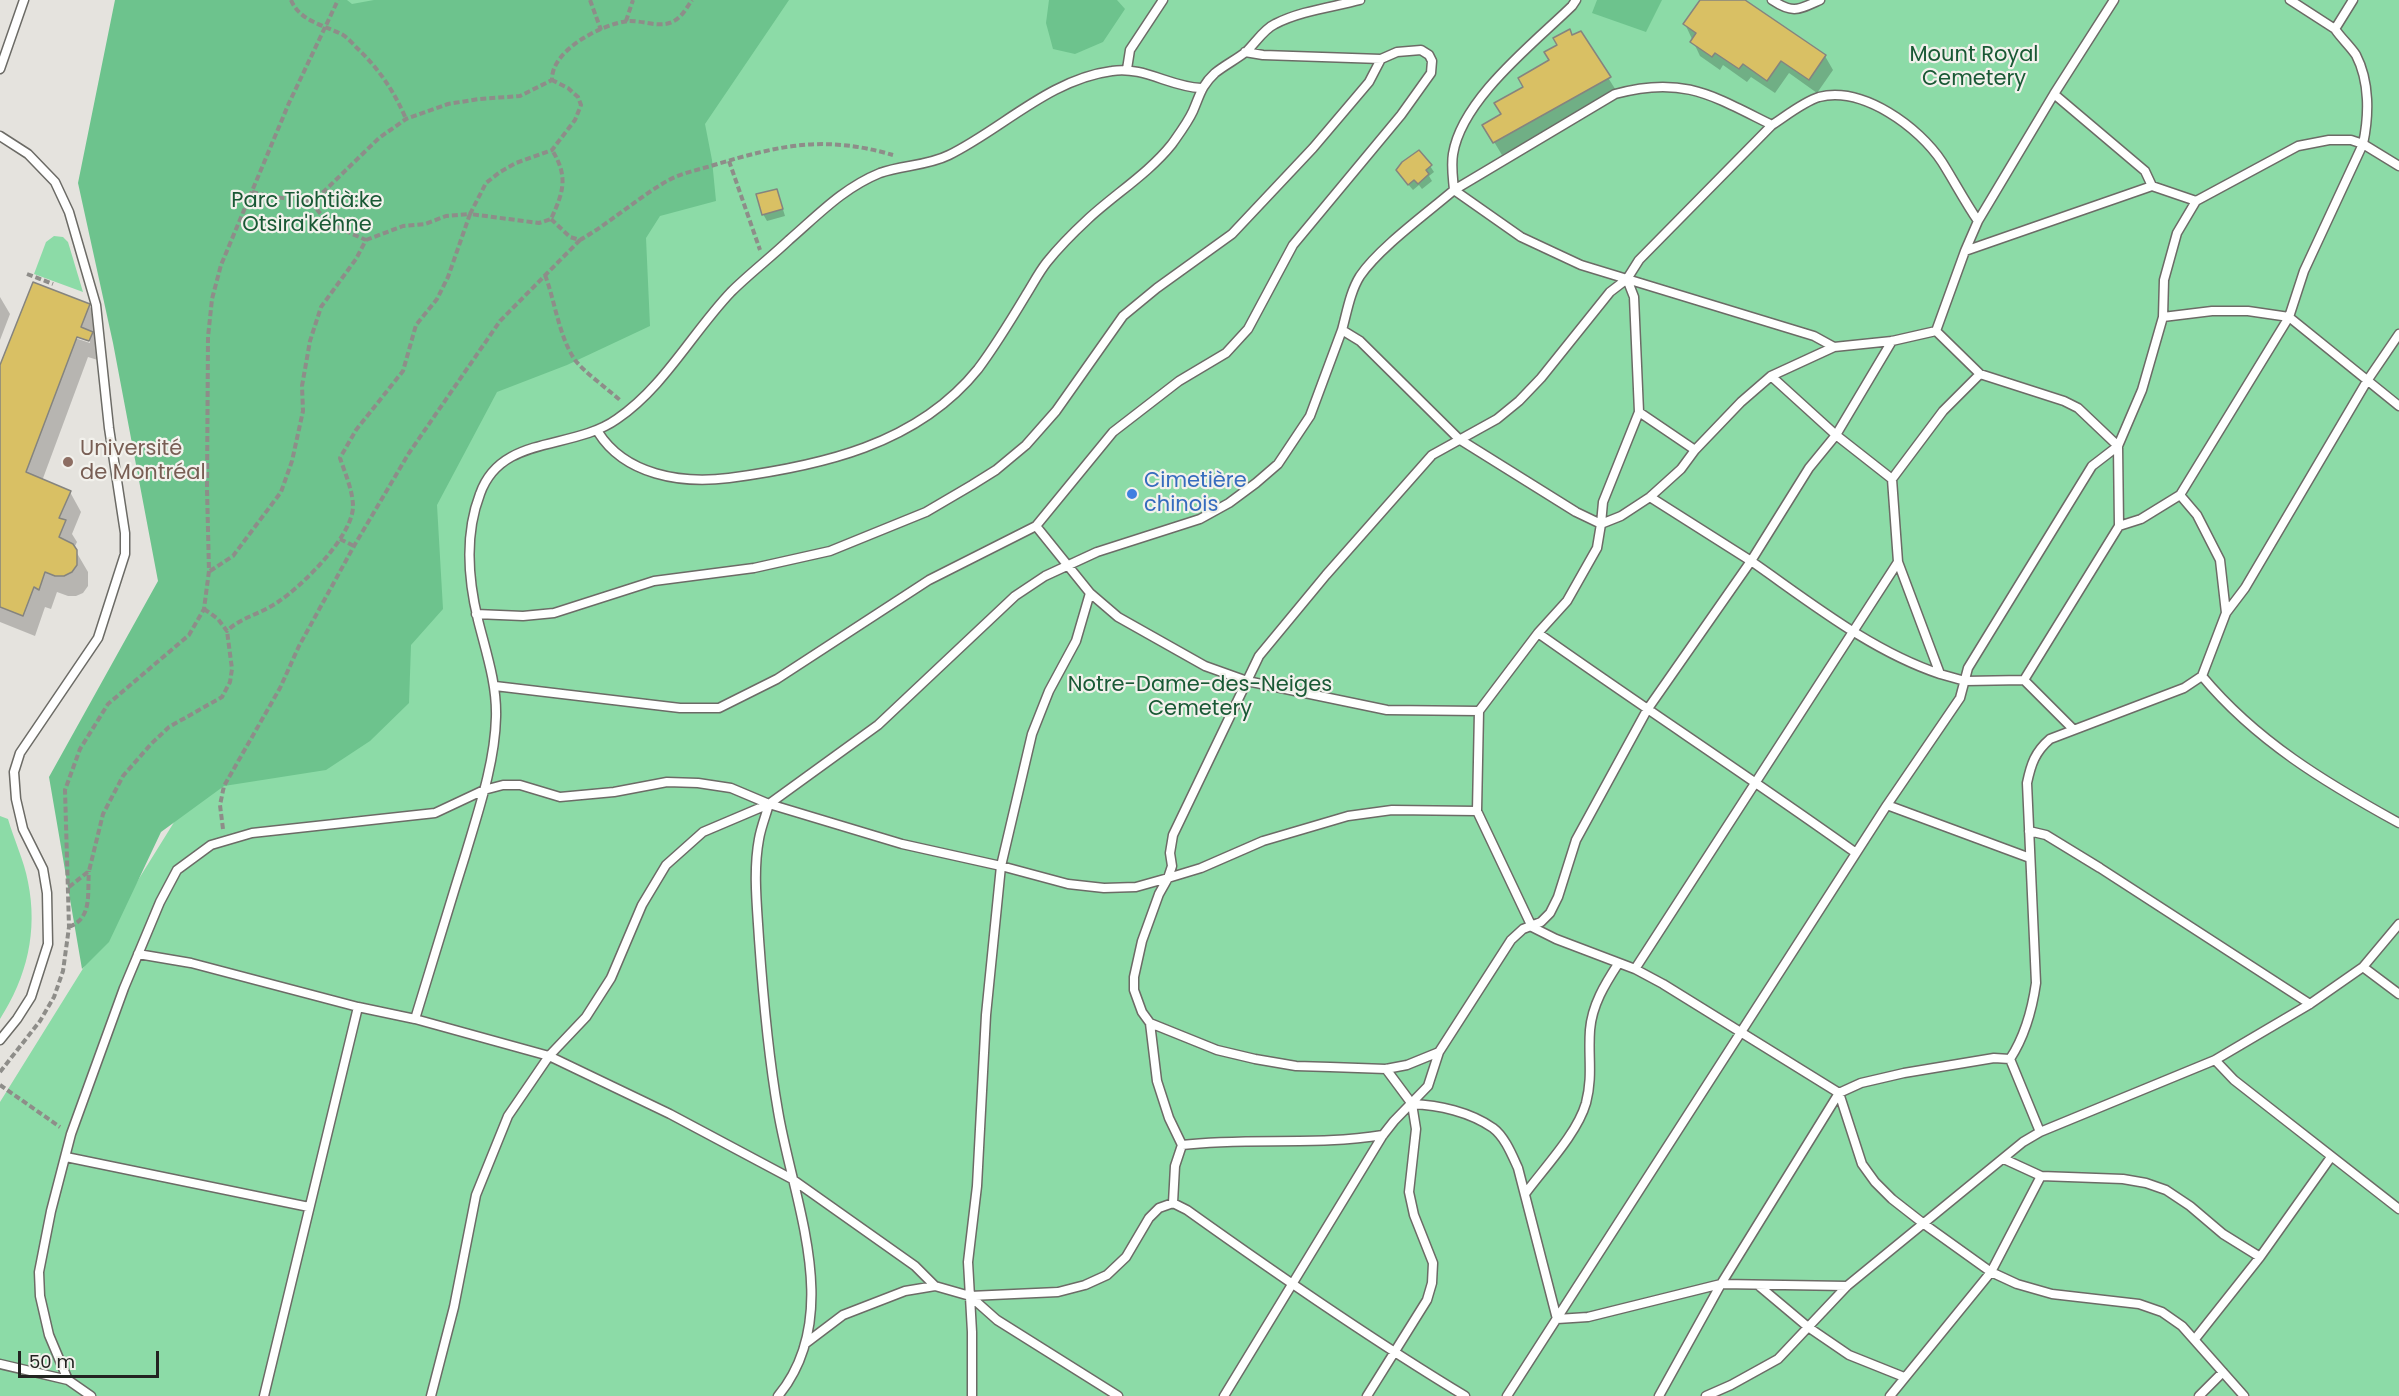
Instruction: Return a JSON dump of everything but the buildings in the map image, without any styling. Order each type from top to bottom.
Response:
[{"type":"lane","points":[[0,69],[24,0]]},
{"type":"lane","points":[[1127,69],[1131,50],[1163,0]]},
{"type":"lane","points":[[598,432],[605,443],[635,466],[659,475],[683,480],[711,480],[802,466],[843,457],[902,431],[958,391],[1005,329],[1046,262],[1087,219],[1145,171],[1172,144],[1192,113],[1201,87],[1214,74],[1245,52],[1274,24],[1360,0]]},
{"type":"lane","points":[[1454,190],[1453,153],[1461,128],[1478,99],[1576,0]]},
{"type":"lane","points":[[1772,0],[1786,9],[1800,9],[1820,0]]},
{"type":"lane","points":[[1936,331],[1978,221],[2054,94],[2114,0]]},
{"type":"lane","points":[[2119,526],[2141,519],[2180,495],[2289,317],[2304,271],[2363,144],[2368,121],[2363,77],[2355,55],[2335,29],[2290,0]]},
{"type":"lane","points":[[2335,29],[2353,0]]},
{"type":"lane","points":[[495,686],[680,708],[719,708],[777,679],[929,580],[1036,526],[1113,432],[1179,381],[1226,352],[1248,329],[1293,245],[1401,115],[1431,73],[1432,61],[1429,55],[1421,50],[1397,52],[1381,59],[1263,55],[1245,52]]},
{"type":"lane","points":[[476,614],[523,616],[554,613],[654,581],[754,568],[830,552],[926,512],[972,485],[996,470],[1026,445],[1056,411],[1123,316],[1240,226],[1320,140],[1369,82],[1381,59]]},
{"type":"lane","points":[[415,1019],[484,790],[494,741],[495,686],[476,614],[470,557],[470,529],[485,481],[494,468],[505,458],[521,451],[598,432],[629,409],[664,374],[731,292],[827,204],[843,193],[884,172],[949,155],[1040,98],[1088,76],[1127,69],[1157,75],[1189,87],[1201,87]]},
{"type":"lane","points":[[431,1396],[454,1307],[476,1195],[508,1116],[549,1056],[586,1017],[610,978],[642,905],[666,865],[703,832],[769,804],[878,725],[1015,596],[1045,576],[1097,552],[1200,519],[1229,503],[1278,464],[1310,416],[1359,278],[1372,261],[1454,190],[1615,94],[1638,87],[1662,85],[1696,90],[1772,125]]},
{"type":"lane","points":[[1173,1203],[1175,1166],[1182,1145],[1169,1118],[1157,1081],[1150,1023],[1142,1012],[1134,990],[1134,977],[1142,940],[1172,866],[1170,853],[1173,835],[1259,656],[1432,454],[1497,419],[1519,401],[1541,378],[1610,292],[1627,279],[1639,260],[1772,125],[1818,98],[1838,94],[1860,98],[1908,125],[1941,160],[1978,221]]},
{"type":"lane","points":[[2054,94],[2145,171],[2152,186]]},
{"type":"lane","points":[[0,136],[28,154],[48,175],[60,190],[69,212],[96,305],[109,428],[125,533],[125,554],[98,638],[20,753],[14,772],[16,799],[23,830],[43,869],[47,893],[48,944],[31,997],[0,1040]]},
{"type":"lane","points":[[2024,680],[2119,526],[2118,446],[2142,390],[2163,317],[2164,280],[2177,233],[2196,201],[2298,146],[2329,140],[2350,140],[2363,144],[2399,166]]},
{"type":"lane","points":[[1965,251],[2152,186],[2196,201]]},
{"type":"lane","points":[[1454,190],[1521,237],[1581,265],[1814,336],[1834,347]]},
{"type":"lane","points":[[1627,279],[1634,297],[1639,412],[1603,502],[1597,548],[1567,601],[1538,633],[1479,711],[1477,811],[1532,927],[1556,939],[1635,969],[1839,1093],[1862,1164],[1875,1182],[1892,1199],[1924,1224],[1991,1272],[2017,1284],[2052,1294],[2139,1304],[2162,1312],[2182,1326],[2195,1339],[2244,1396]]},
{"type":"lane","points":[[2163,317],[2212,311],[2248,311],[2289,317],[2399,406]]},
{"type":"lane","points":[[1342,330],[1360,341],[1459,440],[1576,512],[1601,524],[1621,516],[1650,497],[1681,469],[1695,450],[1741,402],[1771,376],[1834,347],[1892,341],[1936,331]]},
{"type":"lane","points":[[1936,331],[1980,374],[2064,401],[2078,408],[2118,446]]},
{"type":"lane","points":[[2040,1132],[2010,1059],[2023,1034],[2032,1008],[2036,983],[2027,783],[2031,764],[2038,750],[2050,739],[2184,688],[2202,675],[2226,613],[2245,588],[2367,381],[2399,334]]},
{"type":"lane","points":[[1224,1396],[1383,1135],[1428,1086],[1439,1052],[1511,940],[1522,929],[1532,927],[1550,914],[1558,897],[1576,840],[1647,710],[1751,561],[1809,468],[1836,435],[1892,341]]},
{"type":"lane","points":[[1940,674],[1898,562],[1892,479],[1943,411],[1980,374]]},
{"type":"lane","points":[[1771,376],[1836,435],[1892,479]]},
{"type":"lane","points":[[1639,412],[1695,450]]},
{"type":"lane","points":[[1507,1396],[1887,805],[1960,699],[1968,668],[2092,466],[2118,446]]},
{"type":"lane","points":[[2180,495],[2197,515],[2220,560],[2226,613]]},
{"type":"lane","points":[[1650,497],[1751,561],[1852,631],[1922,668],[1940,674],[1965,681],[2024,680],[2073,729]]},
{"type":"lane","points":[[1036,526],[1090,593],[1118,617],[1205,666],[1247,681],[1387,710],[1479,711]]},
{"type":"lane","points":[[1635,969],[1898,562]]},
{"type":"lane","points":[[972,1396],[968,1262],[977,1186],[986,1015],[1001,866],[1032,734],[1050,691],[1077,641],[1090,593]]},
{"type":"lane","points":[[1538,633],[1856,853]]},
{"type":"lane","points":[[2202,675],[2222,700],[2258,733],[2294,761],[2328,784],[2399,823]]},
{"type":"lane","points":[[68,1380],[49,1335],[40,1296],[39,1272],[51,1211],[71,1134],[124,988],[160,902],[177,870],[211,845],[252,833],[435,813],[484,790],[503,785],[520,785],[560,797],[614,792],[668,782],[698,783],[731,788],[769,804],[902,844],[1001,866],[1068,884],[1104,888],[1136,887],[1168,878],[1201,868],[1263,841],[1348,816],[1392,810],[1477,811]]},
{"type":"lane","points":[[769,804],[759,839],[755,888],[766,1025],[778,1112],[810,1259],[811,1298],[806,1343],[786,1387],[778,1396]]},
{"type":"lane","points":[[1887,805],[2030,858]]},
{"type":"lane","points":[[2029,831],[2046,835],[2100,868],[2310,1004]]},
{"type":"lane","points":[[1706,1396],[1778,1359],[1847,1286],[2040,1132],[2215,1060],[2310,1004],[2363,967],[2399,924]]},
{"type":"lane","points":[[138,954],[191,963],[358,1007],[415,1019],[549,1056],[670,1114],[792,1179],[915,1266],[935,1286]]},
{"type":"lane","points":[[1525,1194],[1572,1131],[1585,1105],[1592,1074],[1590,1030],[1595,1006],[1602,989],[1618,964]]},
{"type":"lane","points":[[2363,967],[2399,994]]},
{"type":"lane","points":[[264,1396],[358,1007]]},
{"type":"lane","points":[[1150,1023],[1217,1050],[1296,1066],[1386,1069],[1407,1065],[1439,1052]]},
{"type":"lane","points":[[1659,1396],[1721,1284],[1839,1093],[1861,1083],[1904,1073],[1994,1058],[2010,1059]]},
{"type":"lane","points":[[2215,1060],[2234,1080],[2399,1209]]},
{"type":"lane","points":[[1367,1396],[1427,1300],[1432,1283],[1433,1263],[1414,1215],[1409,1192],[1416,1130],[1412,1104],[1386,1069]]},
{"type":"lane","points":[[1412,1104],[1435,1105],[1458,1112],[1494,1129],[1509,1148],[1518,1168],[1557,1319]]},
{"type":"lane","points":[[1182,1145],[1220,1140],[1320,1140],[1383,1135]]},
{"type":"lane","points":[[66,1157],[309,1207]]},
{"type":"lane","points":[[2195,1339],[2260,1257],[2331,1157]]},
{"type":"lane","points":[[2004,1159],[2041,1176],[2123,1179],[2146,1183],[2166,1190],[2190,1206],[2223,1234],[2260,1257]]},
{"type":"lane","points":[[1890,1396],[1991,1272],[2041,1176]]},
{"type":"lane","points":[[806,1343],[843,1316],[905,1291],[935,1286],[970,1296],[1058,1292],[1085,1285],[1107,1275],[1126,1257],[1149,1218],[1159,1208],[1173,1203],[1187,1210],[1293,1286],[1465,1396]]},
{"type":"lane","points":[[1557,1319],[1588,1317],[1721,1284],[1847,1286]]},
{"type":"lane","points":[[1758,1285],[1808,1328],[1849,1355],[1904,1377]]},
{"type":"lane","points":[[970,1296],[997,1320],[1118,1396]]},
{"type":"lane","points":[[0,1364],[68,1380],[91,1396]]},
{"type":"lane","points":[[2199,1396],[2223,1372]]},
{"type":"path","points":[[291,0],[308,19],[345,36],[375,65],[396,95],[406,119]]},
{"type":"path","points":[[65,818],[65,790],[80,749],[108,704],[189,635],[204,609],[209,571],[208,361],[212,299],[221,265],[289,103],[338,0]]},
{"type":"path","points":[[590,0],[601,30]]},
{"type":"path","points":[[627,21],[633,0]]},
{"type":"path","points":[[552,80],[556,62],[573,45],[601,30],[627,21],[663,25],[674,21],[692,0]]},
{"type":"path","points":[[313,202],[379,138],[406,119],[448,104],[520,96],[552,80]]},
{"type":"path","points":[[226,632],[236,622],[278,602],[327,557],[340,539],[351,518],[353,507],[340,458],[356,430],[403,371],[416,325],[437,299],[470,214],[486,183],[516,163],[552,150],[575,120],[581,105],[578,97],[552,80]]},
{"type":"path","points":[[225,840],[220,805],[224,786],[280,688],[299,646],[354,546],[409,453],[500,321],[580,240],[598,230],[629,205],[670,179],[729,160],[794,144],[818,142],[867,147],[894,156],[904,168]]},
{"type":"path","points":[[209,571],[233,556],[280,492],[292,461],[303,411],[302,386],[310,341],[321,307],[356,259],[366,240],[403,226],[425,224],[446,216],[470,214],[539,224],[550,219],[560,200],[564,179],[559,162],[552,150]]},
{"type":"path","points":[[729,160],[765,262]]},
{"type":"path","points":[[252,192],[313,202]]},
{"type":"path","points":[[313,202],[318,213],[333,224],[366,240]]},
{"type":"path","points":[[550,219],[570,237],[580,240]]},
{"type":"path","points":[[27,274],[53,284]]},
{"type":"path","points":[[545,275],[555,301],[562,332],[576,361],[629,409]]},
{"type":"path","points":[[340,539],[354,546]]},
{"type":"path","points":[[69,927],[79,923],[86,911],[89,871],[103,814],[123,776],[169,727],[222,697],[231,682],[232,669],[226,632],[218,619],[204,609]]},
{"type":"path","points":[[68,887],[89,871]]},
{"type":"path","points":[[0,1085],[71,1134]]},
{"type":"green space","name":"Parc Tiohtià:ke Otsira'kéhne","points":[[115,0],[347,0],[352,4],[374,0],[789,0],[705,124],[712,160],[716,201],[660,216],[646,238],[650,326],[567,365],[497,392],[437,505],[443,609],[411,645],[409,703],[370,741],[326,770],[224,786],[161,832],[109,942],[82,969],[49,777],[158,581],[113,343],[78,183]]},
{"type":"green space","name":"Notre-Dame-des-Neiges Cemetery","points":[[120,0],[2399,0],[2399,1396],[0,1396],[0,1102],[260,684],[163,584]]},
{"type":"green space","points":[[1049,0],[1117,0],[1125,9],[1103,42],[1075,54],[1053,49],[1046,23]]},
{"type":"green space","points":[[1597,0],[1662,0],[1646,32],[1592,13]]},
{"type":"green space","points":[[54,236],[63,237],[68,242],[83,292],[34,274],[46,242]]},
{"type":"green space","points":[[0,816],[8,819],[24,866],[32,918],[31,936],[23,970],[0,1019]]},
{"type":"place","name":"Université de Montréal","points":[[68,462]]},
{"type":"place","name":"Cimetière chinois","points":[[1132,494]]},
{"type":"park label","name":"Mount Royal Cemetery","points":[[1974,68]]}]
